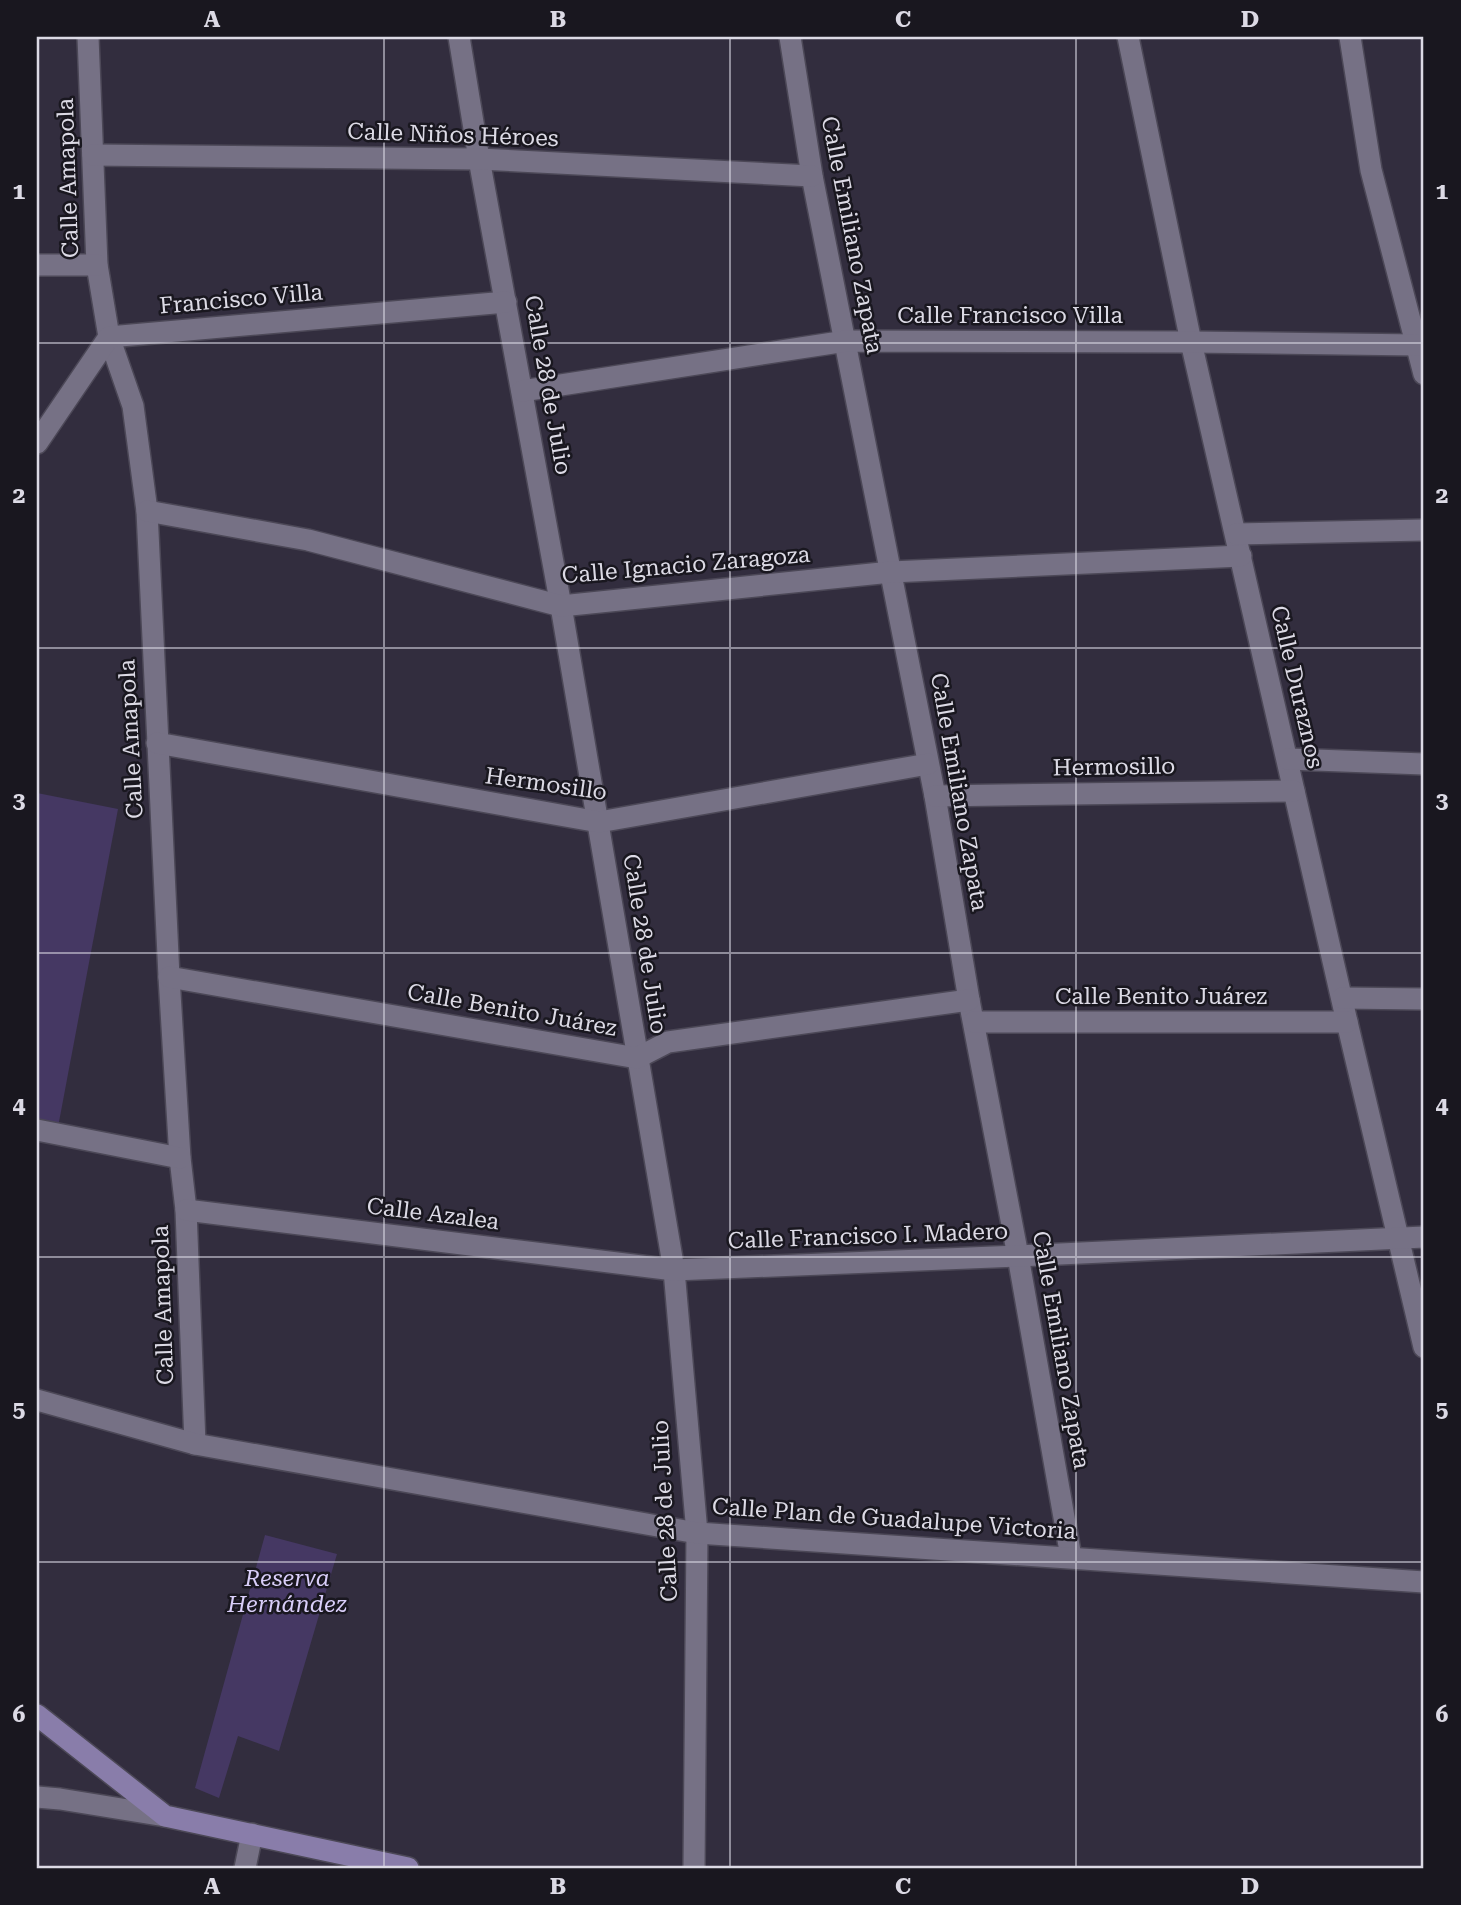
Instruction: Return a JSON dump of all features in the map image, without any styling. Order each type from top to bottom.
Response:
[{"type":"main road","points":[[37,1715],[165,1816],[408,1868]]},
{"type":"street","name":"Calle Amapola","points":[[88,37],[97,265],[109,337],[132,406],[147,511],[169,977],[180,1158],[186,1210],[195,1444]]},
{"type":"street","name":"Calle 28 de Julio","points":[[459,37],[599,822],[674,1270],[697,1533],[694,1868]]},
{"type":"street","name":"Calle Emiliano Zapata","points":[[790,37],[812,176],[935,796],[1071,1557]]},
{"type":"street","name":"Calle Duraznos","points":[[1128,37],[1191,342],[1424,1347]]},
{"type":"street","points":[[1350,37],[1371,170],[1424,374]]},
{"type":"street","name":"Calle Niños Héroes","points":[[93,155],[479,159],[812,176]]},
{"type":"street","points":[[37,265],[97,265]]},
{"type":"street","name":"Francisco Villa","points":[[109,337],[506,302]]},
{"type":"street","points":[[37,443],[109,337]]},
{"type":"street","name":"Calle Francisco Villa","points":[[522,391],[846,341],[1417,345]]},
{"type":"street","name":"Calle Ignacio Zaragoza","points":[[147,511],[308,540],[561,606],[891,572],[1241,556]]},
{"type":"street","points":[[1236,534],[1424,530]]},
{"type":"street","name":"Hermosillo","points":[[157,743],[599,822],[928,764]]},
{"type":"street","points":[[1288,759],[1424,764]]},
{"type":"street","name":"Hermosillo","points":[[935,796],[1294,791]]},
{"type":"street","name":"Calle Benito Juárez","points":[[169,977],[637,1058],[668,1042],[970,1000]]},
{"type":"street","points":[[1342,998],[1424,999]]},
{"type":"street","name":"Calle Benito Juárez","points":[[974,1023],[1347,1022]]},
{"type":"street","points":[[37,1130],[180,1158]]},
{"type":"street","name":"Calle Azalea","points":[[186,1210],[674,1270]]},
{"type":"street","name":"Calle Francisco I. Madero","points":[[674,1270],[1424,1237]]},
{"type":"street","name":"Calle Plan de Guadalupe Victoria","points":[[37,1400],[195,1444],[697,1533],[1424,1582]]},
{"type":"street","points":[[37,1797],[165,1816]]},
{"type":"street","points":[[246,1868],[252,1834]]},
{"type":"green space","points":[[37,793],[118,809],[55,1143],[37,1141]]},
{"type":"green space","name":"Reserva Hernández","points":[[265,1535],[337,1554],[279,1751],[238,1736],[219,1798],[195,1788]]}]
